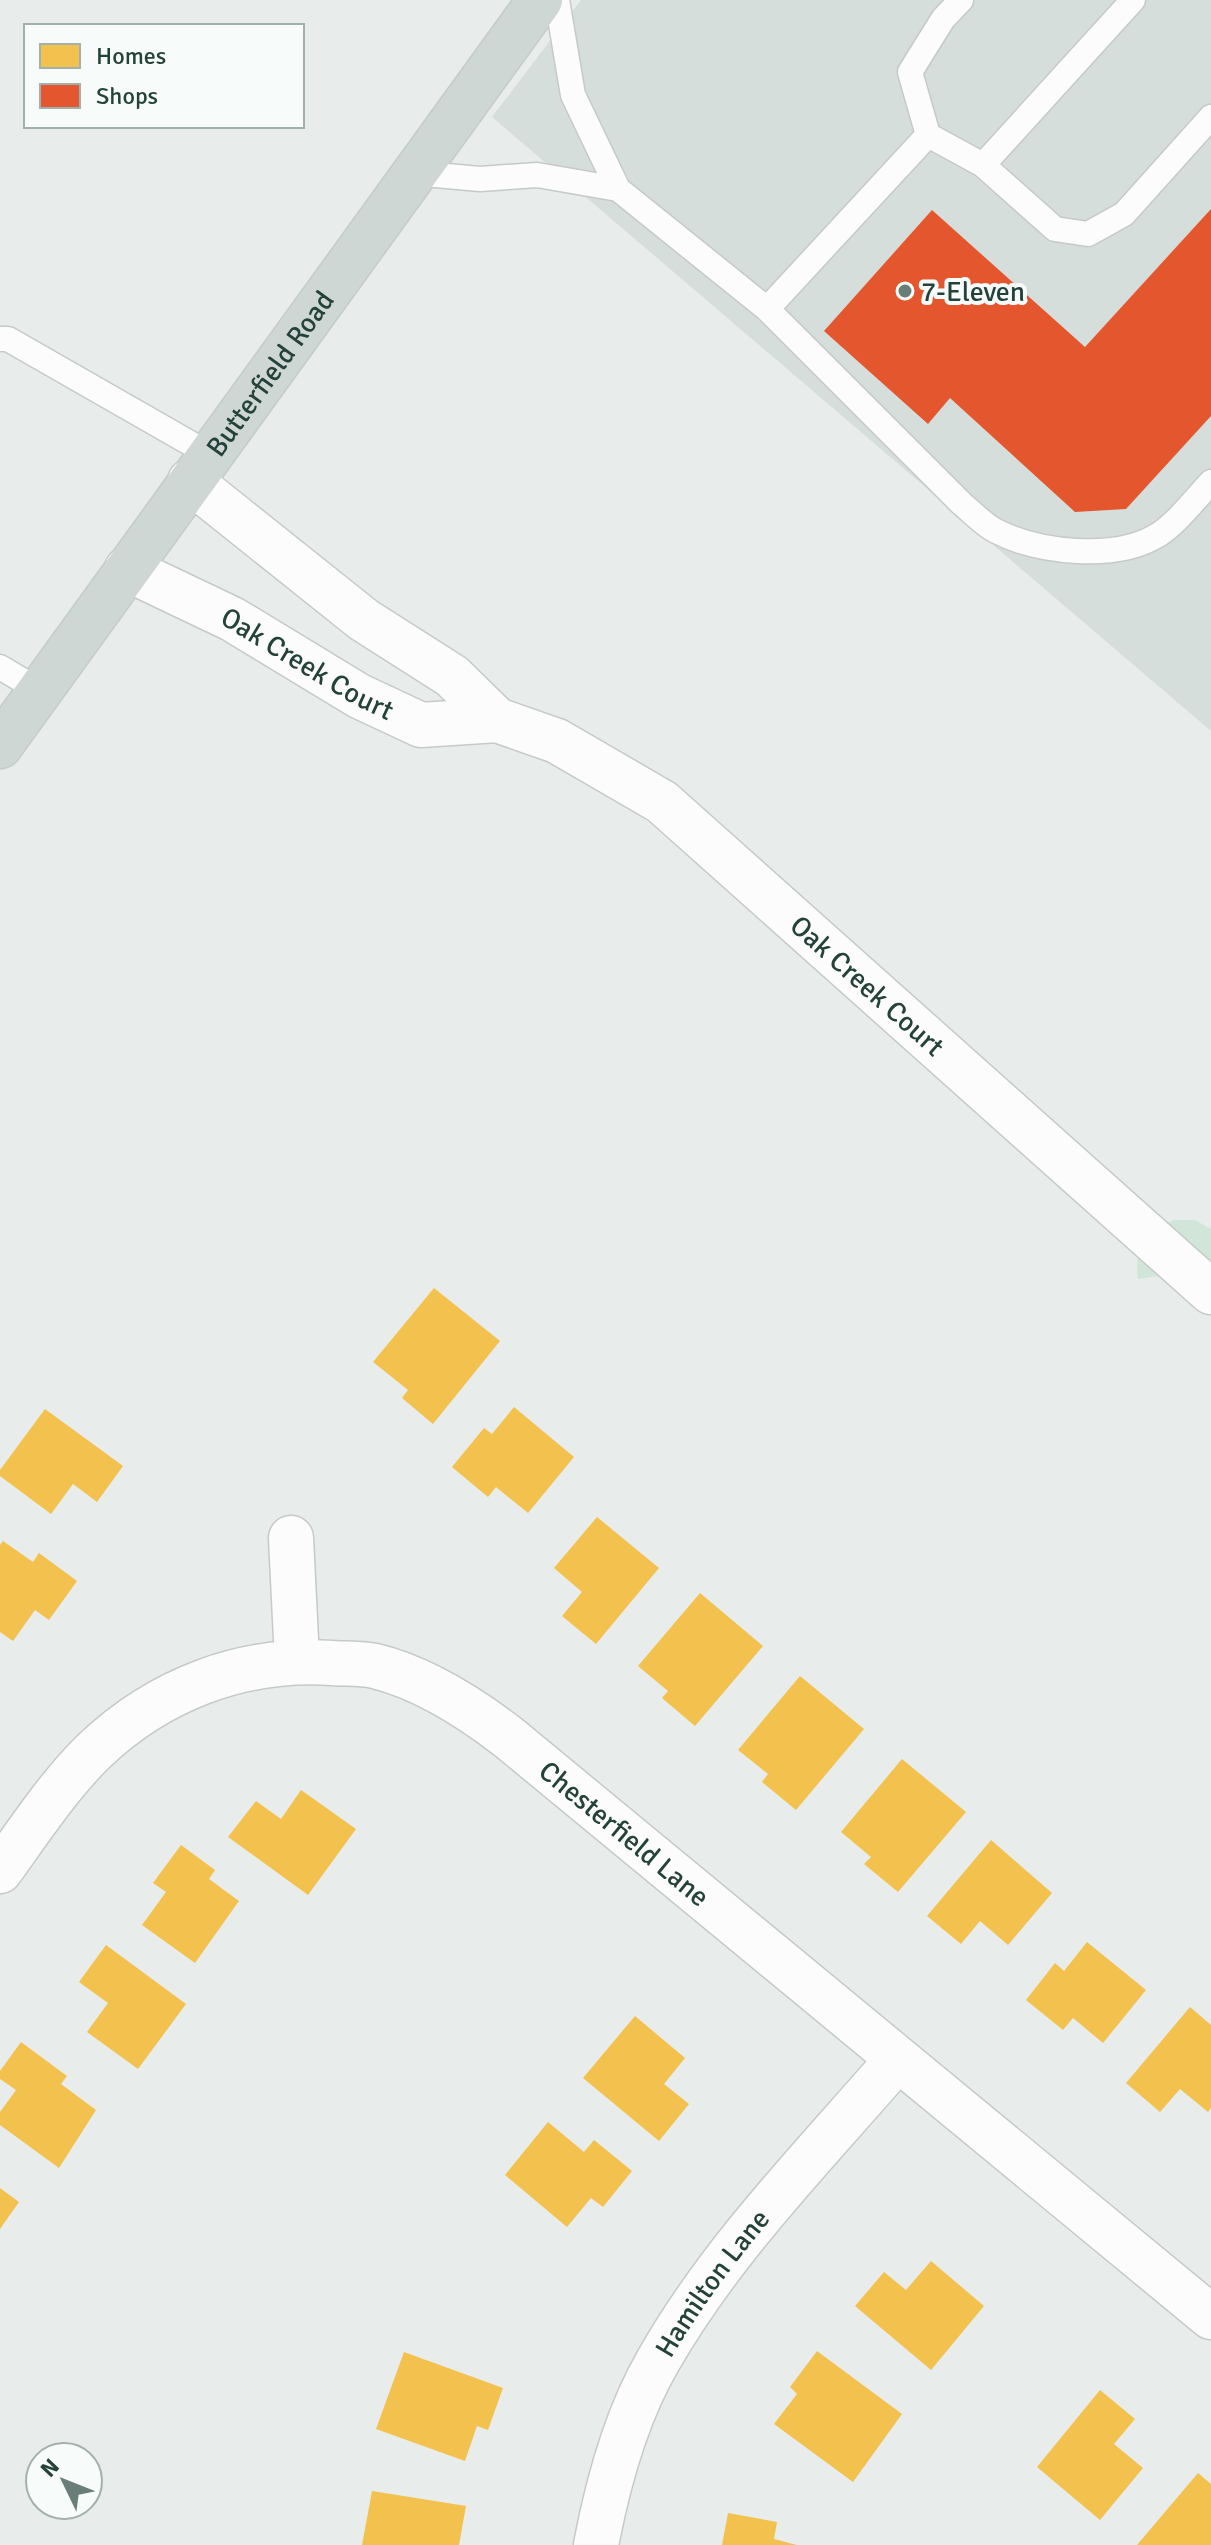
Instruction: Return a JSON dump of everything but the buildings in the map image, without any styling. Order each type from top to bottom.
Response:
[{"type":"main road","name":"Butterfield Road","points":[[0,746],[540,0]]},
{"type":"street","name":"Oak Creek Court","points":[[200,467],[364,620],[452,676],[497,720]]},
{"type":"street","name":"Oak Creek Court","points":[[127,569],[232,619],[359,696],[421,725],[497,720],[557,741],[662,802],[1211,1292]]},
{"type":"street","points":[[291,1538],[297,1660]]},
{"type":"street","name":"Chesterfield Lane","points":[[0,1871],[93,1752],[145,1710],[192,1686],[238,1669],[297,1660],[374,1666],[465,1704],[561,1779],[1211,2317]]},
{"type":"street","name":"Hamilton Lane","points":[[596,2545],[622,2442],[657,2362],[721,2264],[897,2060]]},
{"type":"lane","points":[[557,0],[573,95],[618,189],[767,309],[962,504],[995,531],[1046,549],[1080,552],[1125,546],[1158,535],[1211,482]]},
{"type":"lane","points":[[961,0],[943,19],[910,72],[928,135],[983,165],[1055,229],[1088,234],[1124,214],[1211,117]]},
{"type":"lane","points":[[983,165],[1133,0]]},
{"type":"lane","points":[[767,309],[928,135]]},
{"type":"lane","points":[[413,173],[480,179],[537,175],[618,189]]},
{"type":"lane","points":[[0,339],[8,339],[200,467]]},
{"type":"lane","points":[[0,667],[40,691]]},
{"type":"shaded area","points":[[581,0],[1211,0],[1211,731],[492,117]]},
{"type":"green space","points":[[1174,1220],[1195,1220],[1211,1229],[1211,1288],[1193,1271],[1138,1279],[1138,1259],[1144,1243],[1157,1230]]},
{"type":"place","name":"7-Eleven","points":[[905,291]]}]
